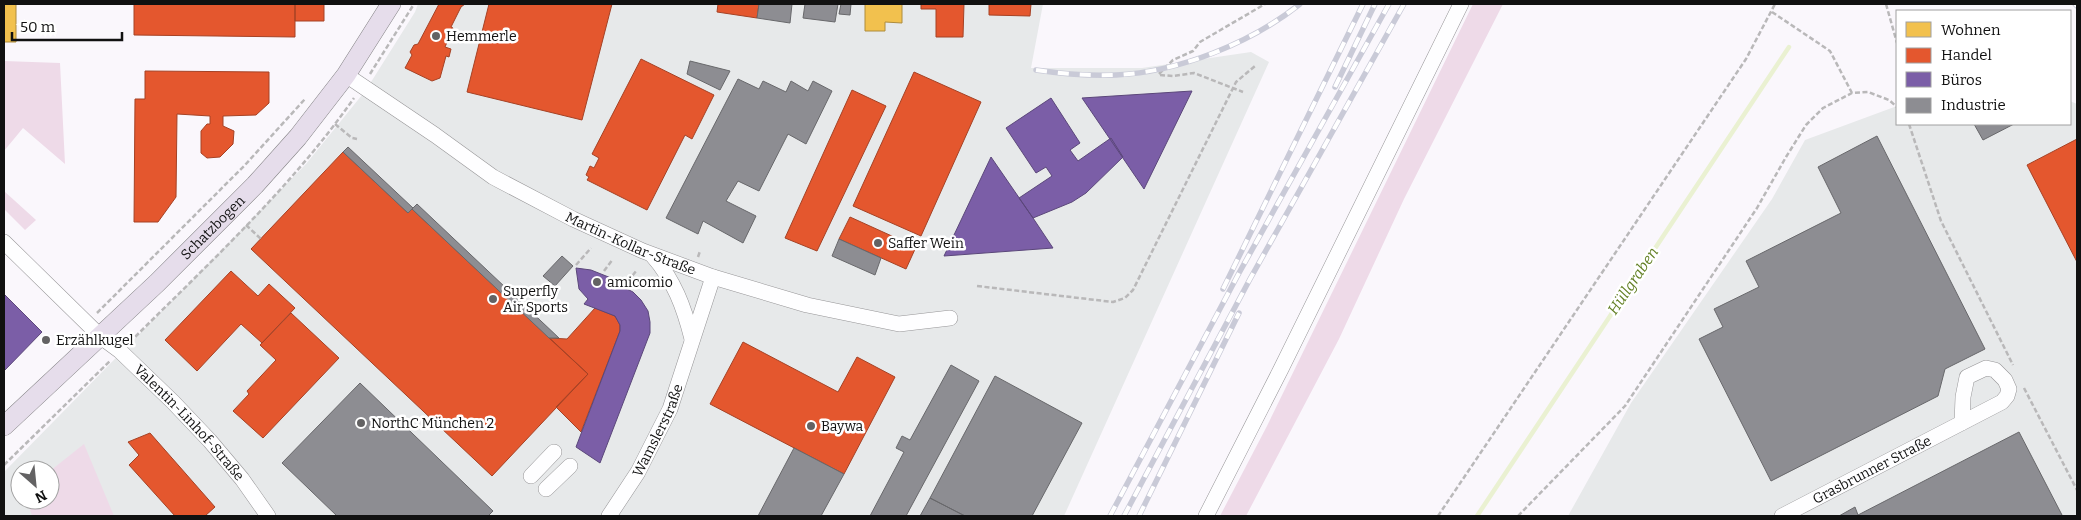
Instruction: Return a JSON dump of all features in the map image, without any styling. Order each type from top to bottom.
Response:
[{"type":"main road","name":"Schatzbogen","points":[[4,426],[101,337],[255,185],[298,137],[346,75],[391,4]]},
{"type":"street","points":[[1206,516],[1286,360],[1461,4]]},
{"type":"street","name":"Martin-Kollar-Straße","points":[[346,75],[493,177],[573,219],[651,254],[712,277],[802,304],[898,324],[950,318]]},
{"type":"street","name":"Valentin-Linhof-Straße","points":[[4,242],[86,323],[120,351],[210,441],[242,479],[268,516]]},
{"type":"street","points":[[651,254],[663,268],[677,291],[692,339]]},
{"type":"street","name":"Wamslerstraße","points":[[609,516],[638,472],[670,409],[712,277]]},
{"type":"street","name":"Grasbrunner Straße","points":[[1782,516],[1962,423]]},
{"type":"street","points":[[531,476],[554,452]]},
{"type":"street","points":[[546,489],[570,466]]},
{"type":"path","points":[[1243,92],[1194,73],[1173,76],[1160,74],[1173,60],[1193,51],[1200,42],[1265,4]]},
{"type":"path","points":[[1438,516],[1746,60],[1775,4]]},
{"type":"path","points":[[1886,4],[1896,39]]},
{"type":"path","points":[[1772,12],[1830,52],[1852,93]]},
{"type":"path","points":[[977,286],[1113,302],[1125,298],[1132,290],[1236,82],[1255,66]]},
{"type":"path","points":[[86,323],[245,165],[311,92]]},
{"type":"path","points":[[1518,516],[1625,406],[1758,208],[1806,125],[1823,108],[1852,93],[1868,92],[1889,100],[1896,106]]},
{"type":"path","points":[[335,124],[352,138],[356,139]]},
{"type":"path","points":[[1909,125],[1941,221],[2013,366]]},
{"type":"path","points":[[246,225],[261,239]]},
{"type":"path","points":[[576,265],[591,248]]},
{"type":"path","points":[[604,271],[613,259]]},
{"type":"path","points":[[623,287],[637,270]]},
{"type":"path","points":[[2021,382],[2077,490]]},
{"type":"shaded area","points":[[418,4],[1043,4],[1031,68],[1142,68],[1251,52],[1269,62],[1064,516],[4,516],[4,472],[10,466],[10,510],[60,510],[60,460],[16,460],[306,164],[366,90],[415,12]]},
{"type":"shaded area","points":[[1473,4],[1503,4],[1404,199],[1339,339],[1246,516],[1220,516],[1267,426]]},
{"type":"shaded area","points":[[4,61],[60,63],[65,164],[23,128],[4,151]]},
{"type":"shaded area","points":[[2071,101],[2077,104],[2077,516],[1568,516],[1631,403],[1772,199],[1805,140],[1896,106],[1896,125],[2071,125]]},
{"type":"shaded area","points":[[4,191],[36,220],[25,230],[4,209]]},
{"type":"shaded area","points":[[84,444],[114,516],[32,516],[30,510],[60,510],[60,463]]},
{"type":"building: Wohnen","points":[[4,4],[16,4],[16,42],[4,42]]},
{"type":"building: Wohnen","points":[[865,4],[902,4],[902,23],[885,22],[885,31],[865,31]]},
{"type":"building: Handel","points":[[134,4],[295,4],[295,37],[134,35]]},
{"type":"building: Handel","points":[[295,4],[324,4],[324,21],[295,21]]},
{"type":"building: Handel","name":"Hemmerle","points":[[439,4],[465,4],[461,7],[451,27],[453,28],[445,47],[451,49],[449,57],[446,56],[440,78],[432,81],[405,68],[412,55],[410,52],[414,45],[418,44]]},
{"type":"building: Handel","points":[[489,4],[612,4],[582,120],[467,92]]},
{"type":"building: Handel","points":[[718,4],[759,4],[757,18],[717,12]]},
{"type":"building: Handel","points":[[921,4],[964,4],[963,37],[936,37],[936,9],[921,9]]},
{"type":"building: Handel","points":[[989,4],[1031,4],[1030,16],[989,15]]},
{"type":"building: Handel","points":[[641,59],[714,95],[692,139],[685,135],[647,210],[587,180],[589,177],[586,175],[590,166],[594,168],[599,158],[592,154]]},
{"type":"building: Handel","points":[[145,71],[269,72],[269,103],[256,115],[223,116],[223,126],[234,131],[233,144],[220,157],[207,158],[201,153],[201,131],[207,124],[210,124],[210,116],[177,114],[176,197],[158,222],[134,222],[135,99],[145,99]]},
{"type":"building: Handel","points":[[914,72],[981,102],[921,236],[853,206]]},
{"type":"building: Handel","points":[[852,90],[886,106],[817,251],[785,238]]},
{"type":"building: Handel","points":[[2077,139],[2077,262],[2027,165]]},
{"type":"building: Handel","points":[[343,152],[408,213],[412,209],[588,374],[492,476],[251,249]]},
{"type":"building: Handel","name":"Saffer Wein","points":[[850,217],[916,247],[906,269],[839,239]]},
{"type":"building: Handel","points":[[231,271],[258,296],[269,284],[295,308],[262,343],[241,324],[197,371],[165,340]]},
{"type":"building: Handel","points":[[595,308],[615,316],[620,325],[620,331],[581,432],[556,407],[588,374],[549,338],[567,339]]},
{"type":"building: Handel","points":[[291,313],[339,358],[263,438],[233,411],[249,394],[247,391],[276,360],[260,345]]},
{"type":"building: Handel","name":"Baywa","points":[[743,342],[838,392],[857,357],[895,377],[844,474],[710,404]]},
{"type":"building: Handel","points":[[150,433],[215,507],[205,516],[175,516],[129,465],[139,455],[128,442]]},
{"type":"building: Büros","points":[[1192,91],[1144,189],[1082,98]]},
{"type":"building: Büros","points":[[1051,98],[1080,143],[1070,150],[1078,161],[1111,138],[1123,157],[1086,193],[1072,202],[1033,218],[1019,198],[1052,176],[1046,167],[1036,173],[1006,128]]},
{"type":"building: Büros","points":[[991,157],[1033,218],[1053,248],[944,256]]},
{"type":"building: Büros","points":[[576,268],[591,270],[621,282],[619,285],[633,292],[641,300],[648,311],[650,322],[650,333],[600,463],[576,447],[620,331],[620,325],[615,316],[584,304],[588,299],[579,289]]},
{"type":"building: Büros","points":[[4,294],[42,332],[4,371]]},
{"type":"building: Industrie","points":[[759,4],[792,4],[790,23],[757,18]]},
{"type":"building: Industrie","points":[[805,4],[838,4],[835,22],[803,18]]},
{"type":"building: Industrie","points":[[841,4],[851,4],[850,15],[839,14]]},
{"type":"building: Industrie","points":[[690,61],[730,71],[720,90],[687,74]]},
{"type":"building: Industrie","points":[[738,79],[759,89],[763,81],[786,92],[791,81],[808,91],[813,81],[832,91],[806,144],[788,134],[759,191],[738,181],[726,201],[756,216],[743,243],[703,221],[698,234],[666,218]]},
{"type":"building: Industrie","points":[[1975,125],[2012,125],[1983,140]]},
{"type":"building: Industrie","points":[[1877,136],[1985,349],[1945,369],[1938,396],[1771,481],[1699,339],[1723,327],[1714,309],[1759,287],[1746,261],[1841,213],[1818,167]]},
{"type":"building: Industrie","points":[[348,147],[413,208],[408,213],[343,152]]},
{"type":"building: Industrie","points":[[417,204],[559,338],[549,338],[412,209]]},
{"type":"building: Industrie","points":[[839,239],[881,258],[875,275],[832,256]]},
{"type":"building: Industrie","points":[[562,256],[573,266],[555,286],[543,276]]},
{"type":"building: Industrie","points":[[951,365],[979,381],[906,516],[870,516],[904,452],[896,448],[902,436],[910,440]]},
{"type":"building: Industrie","points":[[995,376],[1082,423],[1032,516],[965,516],[930,498]]},
{"type":"building: Industrie","name":"NorthC München 2","points":[[360,383],[493,511],[488,516],[337,516],[282,463]]},
{"type":"building: Industrie","points":[[2019,432],[2062,515],[1839,516],[1855,507],[1858,515]]},
{"type":"building: Industrie","points":[[794,448],[844,474],[821,516],[758,516]]},
{"type":"building: Industrie","points":[[930,498],[965,516],[920,516]]},
{"type":"waterway","name":"Hüllgraben","points":[[1477,516],[1789,47]]},
{"type":"railway","points":[[1036,70],[1056,73],[1116,75],[1140,73],[1189,62],[1237,43],[1281,18],[1300,4]]},
{"type":"railway","points":[[1223,289],[1363,4]]},
{"type":"railway","points":[[1335,87],[1375,4]]},
{"type":"railway","points":[[1110,516],[1239,273],[1389,4]]},
{"type":"railway","points":[[1124,516],[1250,279],[1404,4]]},
{"type":"railway","points":[[1139,516],[1239,313]]},
{"type":"place","name":"Hemmerle","points":[[436,36]]},
{"type":"place","name":"Saffer Wein","points":[[878,243]]},
{"type":"place","name":"amicomio","points":[[597,282]]},
{"type":"place","name":"Superfly Air Sports","points":[[493,299]]},
{"type":"place","name":"Erzählkugel","points":[[46,340]]},
{"type":"place","name":"NorthC München 2","points":[[361,423]]},
{"type":"place","name":"Baywa","points":[[811,426]]}]
